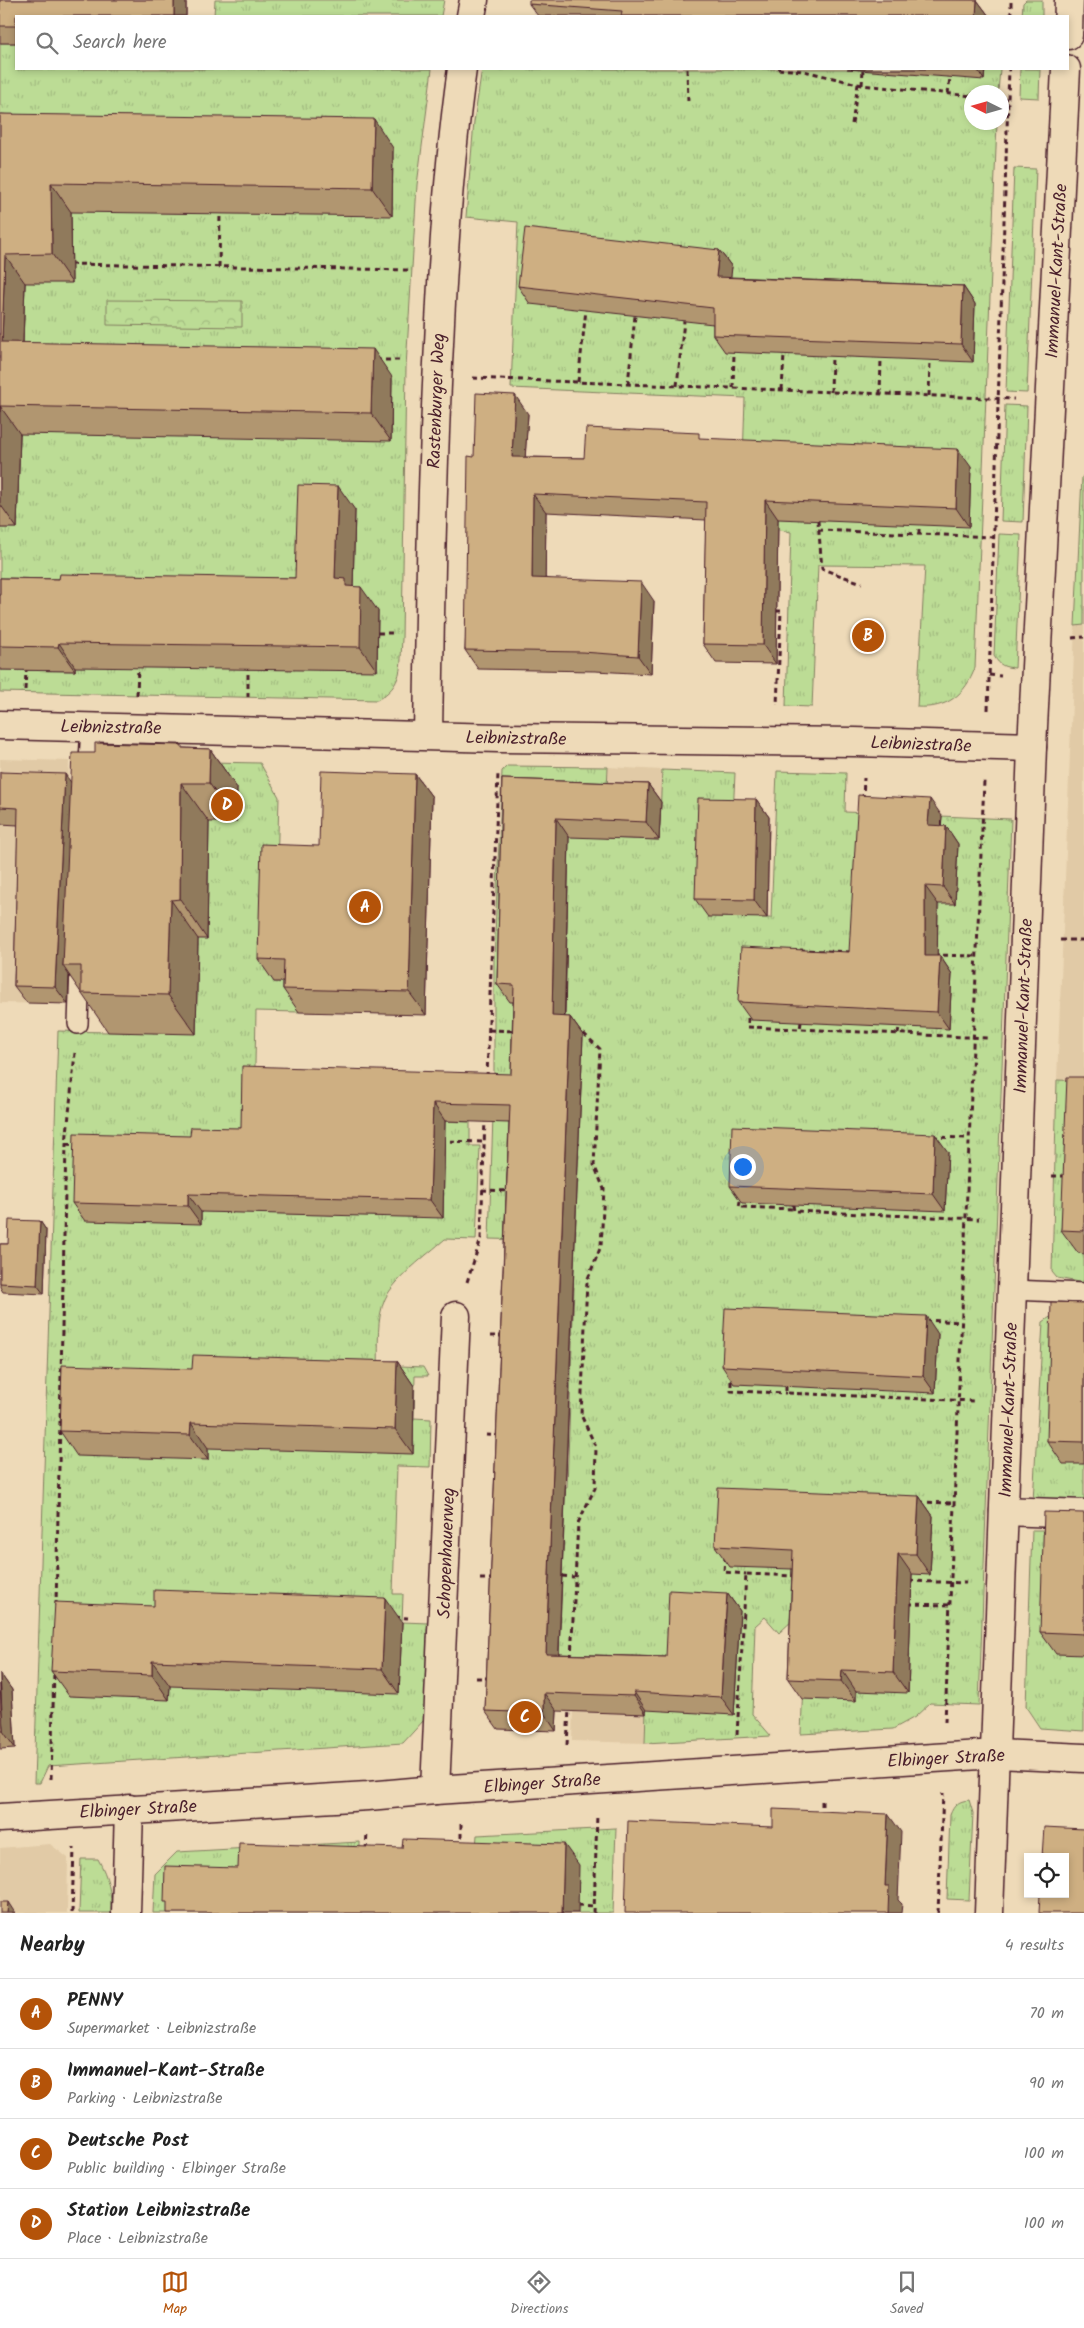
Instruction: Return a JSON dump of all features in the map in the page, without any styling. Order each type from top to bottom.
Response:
[{"type":"street","points":[[471,15],[474,0]]},
{"type":"street","points":[[1069,18],[1070,0]]},
{"type":"street","name":"Rastenburger Weg","points":[[428,735],[431,536],[442,271],[450,164],[462,70]]},
{"type":"street","name":"Immanuel-Kant-Straße","points":[[989,1913],[1032,747],[1066,70]]},
{"type":"street","name":"Leibnizstraße","points":[[0,725],[499,738],[866,742],[1032,747]]},
{"type":"street","name":"Schopenhauerweg","points":[[435,1790],[456,1316]]},
{"type":"street","points":[[1004,1511],[1084,1514]]},
{"type":"street","name":"Elbinger Straße","points":[[0,1818],[368,1796],[435,1790],[996,1754],[1084,1758]]},
{"type":"street","points":[[126,1913],[129,1809]]},
{"type":"lane","points":[[88,796],[90,727]]},
{"type":"lane","points":[[78,1024],[81,945]]},
{"type":"lane","points":[[1012,1290],[1084,1293]]},
{"type":"path","points":[[1011,0],[1011,15]]},
{"type":"path","points":[[687,70],[688,103]]},
{"type":"path","points":[[791,70],[804,71],[860,85],[964,95]]},
{"type":"path","points":[[852,124],[863,70]]},
{"type":"path","points":[[1008,85],[1009,70]]},
{"type":"path","points":[[948,94],[950,77]]},
{"type":"path","points":[[938,1913],[986,746],[1007,130]]},
{"type":"path","points":[[219,267],[220,214]]},
{"type":"path","points":[[67,264],[442,271]]},
{"type":"path","points":[[578,382],[586,310]]},
{"type":"path","points":[[628,384],[635,316]]},
{"type":"path","points":[[677,386],[684,321]]},
{"type":"path","points":[[733,388],[734,353]]},
{"type":"path","points":[[782,390],[784,355]]},
{"type":"path","points":[[831,392],[832,356]]},
{"type":"path","points":[[880,394],[881,359]]},
{"type":"path","points":[[375,360],[414,360],[437,377]]},
{"type":"path","points":[[929,396],[930,360]]},
{"type":"path","points":[[512,380],[977,397]]},
{"type":"path","points":[[818,521],[822,569],[862,583]]},
{"type":"path","points":[[919,534],[920,525]]},
{"type":"path","points":[[818,530],[994,537]]},
{"type":"path","points":[[775,741],[781,611],[776,611]]},
{"type":"path","points":[[487,1078],[499,738]]},
{"type":"path","points":[[863,802],[866,742]]},
{"type":"path","points":[[495,849],[504,849]]},
{"type":"path","points":[[795,950],[863,952]]},
{"type":"path","points":[[803,958],[804,950]]},
{"type":"path","points":[[492,951],[501,951]]},
{"type":"path","points":[[930,955],[976,956]]},
{"type":"path","points":[[748,1018],[748,1027],[961,1037]]},
{"type":"path","points":[[800,1029],[801,1022]]},
{"type":"path","points":[[56,1610],[66,1144],[78,1024]]},
{"type":"path","points":[[898,1034],[899,1027]]},
{"type":"path","points":[[489,1030],[517,1031]]},
{"type":"path","points":[[570,1661],[578,1523],[595,1488],[596,1447],[581,1415],[587,1281],[602,1246],[604,1189],[594,1165],[600,1049],[583,1033],[574,1032]]},
{"type":"path","points":[[456,1316],[481,1239],[486,1115]]},
{"type":"path","points":[[924,1136],[969,1138]]},
{"type":"path","points":[[435,1141],[484,1142]]},
{"type":"path","points":[[66,1144],[86,1145]]},
{"type":"path","points":[[482,1190],[511,1190]]},
{"type":"path","points":[[740,1201],[739,1207],[794,1207],[794,1211],[953,1218]]},
{"type":"path","points":[[893,1216],[894,1209]]},
{"type":"path","points":[[923,1320],[961,1322]]},
{"type":"path","points":[[60,1381],[69,1381]]},
{"type":"path","points":[[732,1381],[731,1391],[944,1400]]},
{"type":"path","points":[[786,1386],[786,1393]]},
{"type":"path","points":[[884,1398],[885,1391]]},
{"type":"path","points":[[915,1502],[954,1503]]},
{"type":"path","points":[[725,1552],[724,1572],[799,1576]]},
{"type":"path","points":[[780,1569],[780,1575]]},
{"type":"path","points":[[735,1771],[746,1574]]},
{"type":"path","points":[[562,1576],[574,1577]]},
{"type":"path","points":[[905,1581],[941,1582]]},
{"type":"path","points":[[905,1604],[950,1605]]},
{"type":"path","points":[[394,1617],[443,1619]]},
{"type":"path","points":[[54,1670],[63,1814],[72,1913]]},
{"type":"path","points":[[565,1782],[569,1708]]},
{"type":"path","points":[[594,1913],[597,1780]]},
{"type":"path","points":[[578,1906],[594,1906]]},
{"type":"shaded area","points":[[1084,475],[1084,1081],[1057,1080],[1075,626],[1082,477]]},
{"type":"shaded area","points":[[0,759],[69,761],[62,1004],[0,1003]]},
{"type":"shaded area","points":[[608,767],[662,770],[659,840],[605,838]]},
{"type":"shaded area","points":[[574,1672],[648,1675],[645,1743],[572,1741]]},
{"type":"shaded area","points":[[50,1844],[68,1858],[67,1913],[0,1913],[0,1848]]},
{"type":"green space","points":[[215,0],[444,0],[441,15],[214,15]]},
{"type":"green space","points":[[1026,0],[1042,0],[1042,15],[1022,15],[1023,3]]},
{"type":"green space","points":[[0,43],[15,43],[15,70],[432,70],[417,185],[406,367],[400,667],[396,681],[386,694],[377,700],[0,692],[0,670],[75,671],[75,666],[0,602],[0,528],[17,528],[25,283],[0,255]]},
{"type":"green space","points":[[482,70],[1000,70],[999,85],[964,85],[964,130],[997,130],[975,668],[971,678],[960,693],[946,703],[937,706],[917,707],[925,566],[818,565],[812,707],[786,706],[791,532],[741,523],[745,398],[511,388],[518,222],[466,217],[474,122]]},
{"type":"green space","points":[[1020,70],[1040,70],[1039,98],[1019,97]]},
{"type":"green space","points":[[1014,168],[1036,169],[1027,393],[1006,392]]},
{"type":"green space","points":[[107,300],[242,301],[242,327],[107,325]]},
{"type":"green space","points":[[1005,405],[1027,406],[1023,522],[1001,521]]},
{"type":"green space","points":[[1084,475],[1084,625],[1075,626],[1082,477]]},
{"type":"green space","points":[[999,534],[1021,535],[1015,668],[1003,665],[994,656]]},
{"type":"green space","points":[[110,760],[260,763],[279,797],[274,982],[300,983],[299,1012],[256,1011],[254,1116],[470,1122],[470,1146],[480,1146],[476,1240],[445,1239],[421,1259],[390,1291],[382,1307],[379,1323],[378,1365],[423,1367],[428,1376],[415,1376],[414,1418],[431,1419],[430,1467],[397,1466],[393,1594],[403,1594],[402,1622],[428,1623],[424,1720],[403,1743],[48,1766],[40,1783],[34,1783],[58,1031],[108,1032]]},
{"type":"green space","points":[[507,766],[608,767],[605,838],[659,840],[662,770],[735,773],[733,816],[767,918],[771,918],[777,771],[846,773],[845,812],[1011,819],[979,1705],[930,1703],[915,1717],[893,1729],[801,1734],[805,1628],[795,1618],[779,1633],[765,1617],[755,1626],[752,1714],[771,1736],[645,1743],[647,1675],[558,1672],[556,1487],[567,1487],[574,1287],[563,1287],[565,1241],[489,1239],[494,1085],[494,960],[502,771]]},
{"type":"green space","points":[[1057,1080],[1084,1081],[1084,1283],[1057,1278],[1052,1272]]},
{"type":"green space","points":[[1084,1307],[1084,1503],[1033,1502],[1043,1322],[1063,1308]]},
{"type":"green space","points":[[1032,1530],[1084,1530],[1084,1731],[1040,1728],[1026,1707]]},
{"type":"green space","points":[[969,1800],[973,1813],[969,1900],[947,1899],[950,1815],[957,1804]]},
{"type":"green space","points":[[616,1828],[613,1913],[153,1913],[155,1874],[177,1852],[360,1842],[360,1867],[475,1862],[477,1835]]},
{"type":"green space","points":[[81,1859],[98,1859],[109,1885],[111,1913],[79,1913]]},
{"type":"building","points":[[0,0],[174,0],[174,15],[15,15],[15,26],[0,26]]},
{"type":"building","points":[[529,0],[977,0],[976,15],[621,15],[622,11],[529,4]]},
{"type":"building","points":[[0,114],[374,119],[372,188],[51,183],[52,254],[5,255],[2,342],[373,349],[371,413],[0,406]]},
{"type":"building","points":[[525,228],[719,250],[716,277],[963,286],[961,344],[713,335],[713,308],[518,286]]},
{"type":"building","points":[[476,393],[515,395],[512,457],[584,458],[586,428],[699,433],[699,438],[958,449],[956,508],[765,500],[763,645],[703,644],[706,502],[533,494],[532,578],[641,582],[638,656],[582,652],[465,650],[468,456],[474,457]]},
{"type":"building","points":[[298,485],[338,486],[335,578],[346,579],[346,586],[361,587],[360,647],[59,643],[58,647],[0,646],[0,578],[59,579],[60,574],[295,578]]},
{"type":"building","points":[[95,743],[182,745],[182,748],[210,749],[209,783],[181,783],[180,899],[171,900],[168,995],[81,993],[81,966],[63,966],[72,753],[95,753]]},
{"type":"building","points":[[321,771],[415,774],[409,992],[283,989],[284,960],[258,959],[261,844],[319,846]]},
{"type":"building","points":[[0,772],[65,774],[55,987],[14,986],[18,808],[0,807]]},
{"type":"building","points":[[502,779],[648,784],[646,822],[556,818],[552,1016],[570,1017],[546,1654],[666,1657],[669,1590],[727,1593],[721,1697],[634,1692],[634,1696],[544,1693],[544,1713],[485,1711],[510,1105],[433,1103],[430,1200],[188,1194],[188,1206],[72,1203],[74,1133],[190,1136],[191,1127],[241,1128],[242,1066],[511,1074],[514,985],[497,984]]},
{"type":"building","points":[[858,795],[930,799],[928,825],[946,826],[943,887],[925,886],[925,956],[940,956],[937,1012],[738,1002],[741,947],[849,952]]},
{"type":"building","points":[[698,798],[756,799],[754,900],[695,899]]},
{"type":"building","points":[[1067,1077],[1084,1077],[1084,1231],[1061,1230]]},
{"type":"building","points":[[732,1126],[935,1134],[933,1194],[730,1186]]},
{"type":"building","points":[[9,1220],[40,1221],[37,1285],[0,1283],[0,1244],[8,1244]]},
{"type":"building","points":[[1051,1302],[1084,1303],[1084,1442],[1047,1441]]},
{"type":"building","points":[[725,1308],[926,1316],[923,1376],[722,1366]]},
{"type":"building","points":[[193,1355],[397,1361],[395,1429],[191,1423],[190,1435],[60,1431],[62,1365],[192,1369]]},
{"type":"building","points":[[718,1488],[919,1496],[916,1554],[898,1554],[893,1672],[842,1670],[841,1681],[788,1679],[793,1550],[715,1546]]},
{"type":"building","points":[[1044,1512],[1084,1513],[1084,1634],[1040,1632]]},
{"type":"building","points":[[154,1590],[385,1598],[382,1669],[152,1661],[152,1675],[51,1671],[55,1602],[154,1606]]},
{"type":"building","points":[[0,1684],[3,1731],[0,1731]]},
{"type":"building","points":[[773,1809],[888,1814],[885,1886],[889,1886],[888,1913],[625,1913],[628,1821],[773,1827]]},
{"type":"building","points":[[1044,1827],[1084,1829],[1084,1913],[1039,1913],[1040,1898],[1069,1898],[1069,1853],[1042,1853]]},
{"type":"building","points":[[403,1839],[564,1844],[562,1913],[167,1913],[167,1902],[164,1902],[165,1866],[238,1868],[239,1843],[402,1848]]},
{"type":"building","points":[[0,1902],[8,1902],[7,1913],[0,1913]]},
{"type":"place","name":"Immanuel-Kant-Straße","points":[[868,636]]},
{"type":"place","name":"Station Leibnizstraße","points":[[227,805]]},
{"type":"place","name":"PENNY","points":[[365,907]]},
{"type":"place","name":"Deutsche Post","points":[[525,1717]]}]
